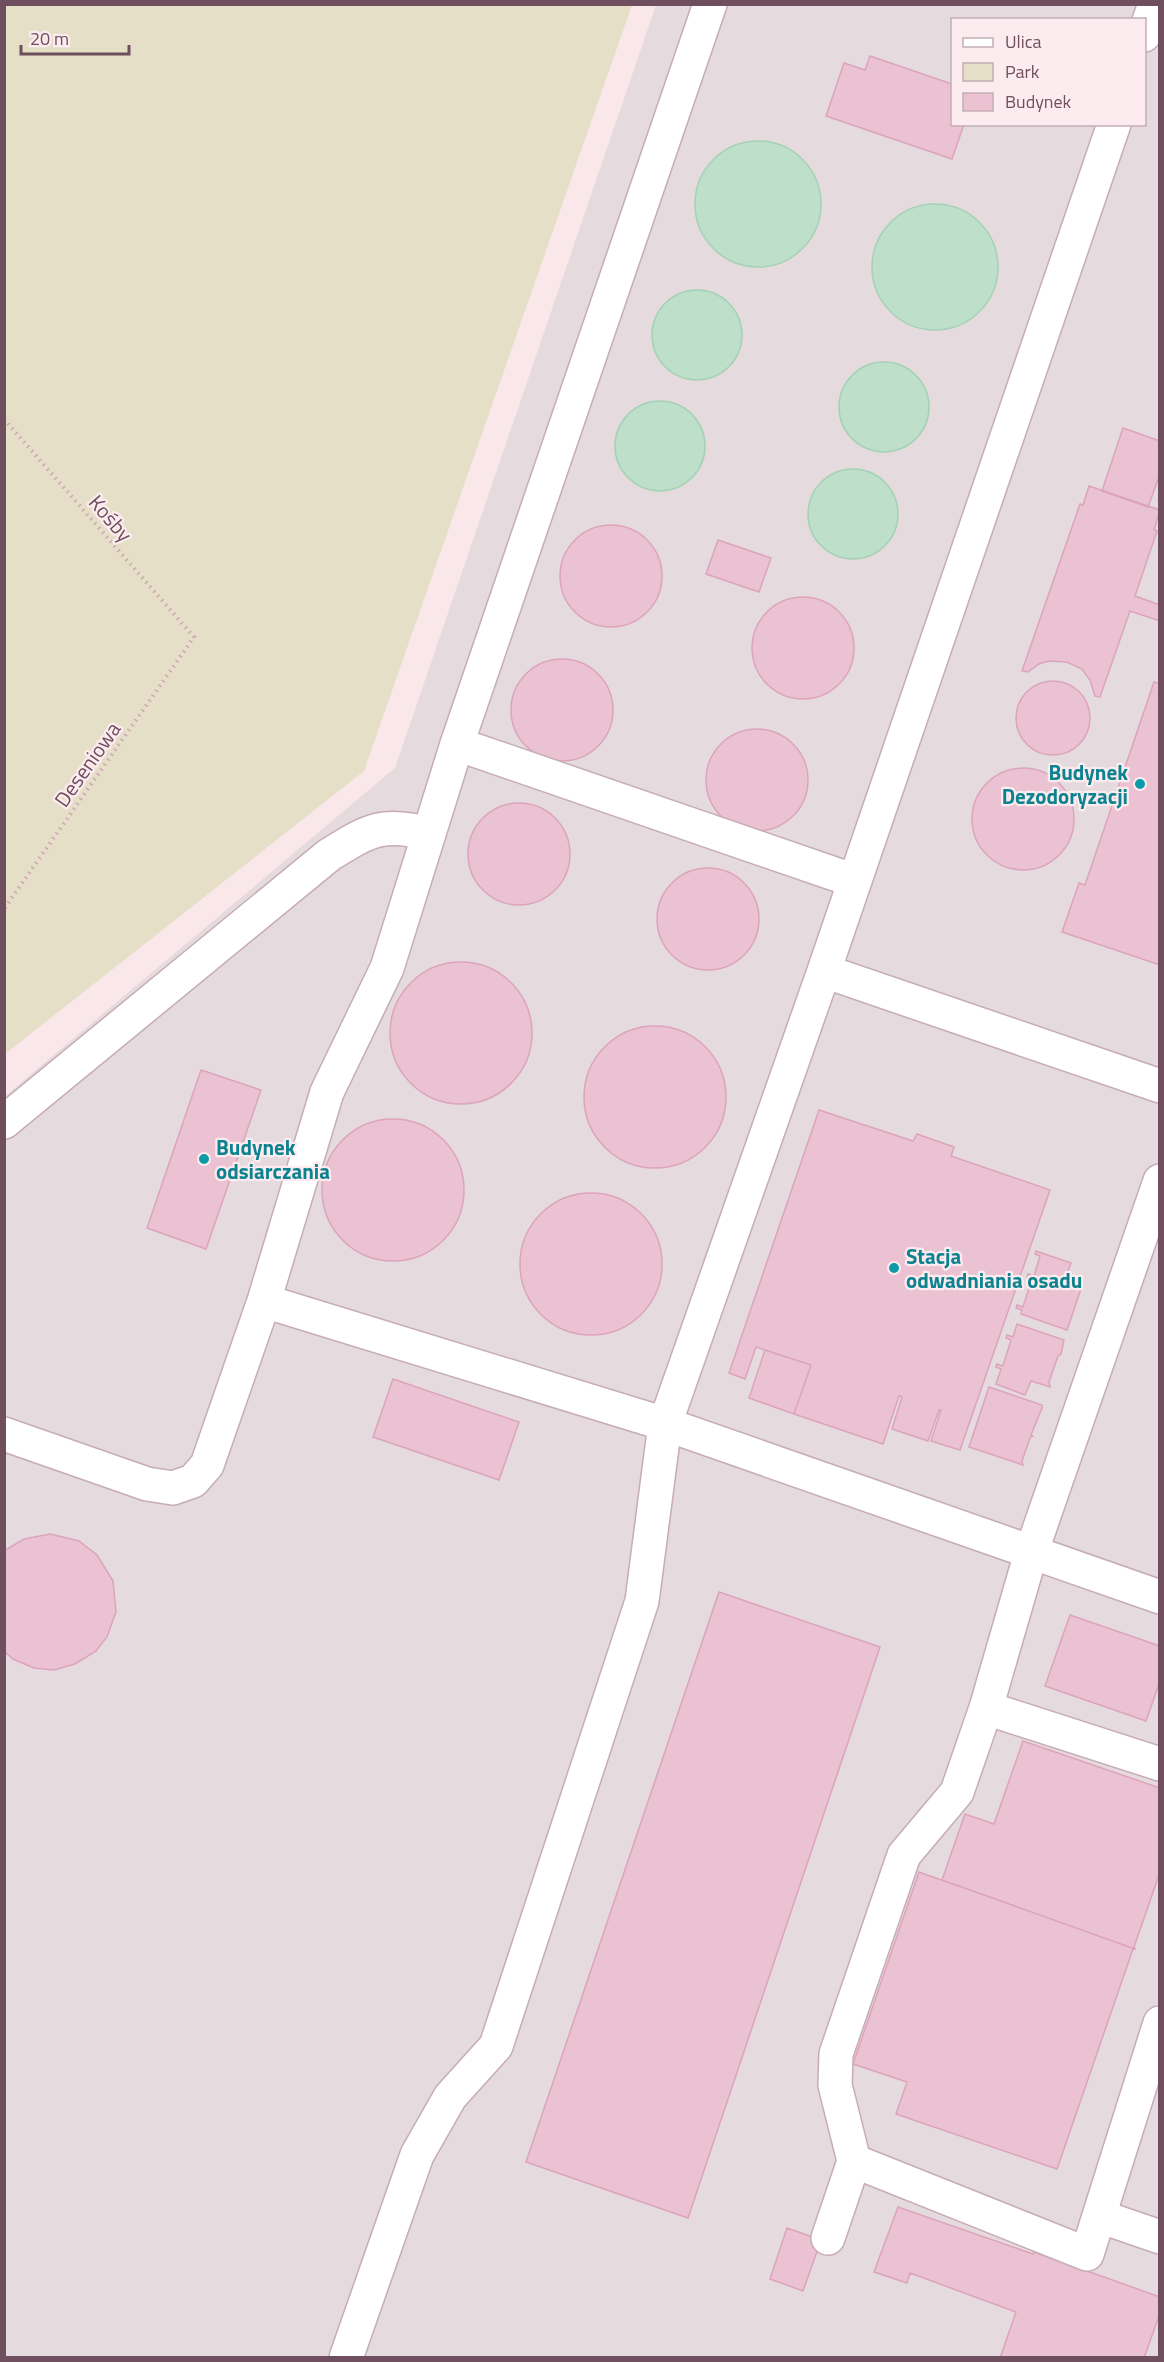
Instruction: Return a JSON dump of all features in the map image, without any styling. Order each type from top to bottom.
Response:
[{"type":"lane","points":[[4,1434],[147,1484],[173,1488],[193,1482],[207,1465],[264,1301],[327,1092],[387,968],[457,744],[710,4]]},
{"type":"lane","points":[[1146,29],[1155,4]]},
{"type":"lane","points":[[346,2358],[417,2155],[450,2097],[496,2046],[642,1601],[665,1424],[824,971],[1113,126]]},
{"type":"lane","points":[[457,744],[855,881]]},
{"type":"lane","points":[[4,1122],[329,855],[362,834],[384,828],[403,827],[429,834]]},
{"type":"lane","points":[[824,971],[1160,1086]]},
{"type":"lane","points":[[828,2238],[854,2161],[835,2085],[836,2054],[904,1855],[957,1792],[986,1708],[1031,1553],[1160,1181]]},
{"type":"lane","points":[[264,1301],[665,1424],[1160,1597]]},
{"type":"lane","points":[[986,1708],[1160,1764]]},
{"type":"lane","points":[[854,2161],[1087,2254],[1160,2023]]},
{"type":"lane","points":[[1099,2216],[1160,2237]]},
{"type":"path","name":"Kośby","points":[[4,419],[194,637]]},
{"type":"path","name":"Deseniowa","points":[[4,909],[194,637]]},
{"type":"shaded area","points":[[656,5],[1159,5],[1159,2357],[5,2358],[5,1096],[395,768]]},
{"type":"shaded area","points":[[758,141],[782,146],[803,159],[816,180],[821,204],[816,228],[803,249],[782,262],[758,267],[734,262],[713,249],[700,228],[695,204],[700,180],[713,159],[734,146]]},
{"type":"shaded area","points":[[935,204],[959,209],[979,223],[993,243],[998,267],[993,291],[979,311],[959,325],[935,330],[911,325],[891,311],[877,291],[872,267],[877,243],[891,223],[911,209]]},
{"type":"shaded area","points":[[697,290],[714,293],[729,303],[739,318],[742,335],[739,352],[729,367],[714,377],[697,380],[680,377],[665,367],[655,352],[652,335],[655,318],[665,303],[680,293]]},
{"type":"shaded area","points":[[884,362],[901,365],[916,375],[926,390],[929,407],[926,424],[916,439],[901,449],[884,452],[867,449],[852,439],[842,424],[839,407],[842,390],[852,375],[867,365]]},
{"type":"shaded area","points":[[660,401],[677,404],[692,414],[702,429],[705,446],[702,463],[692,478],[677,488],[660,491],[643,488],[628,478],[618,463],[615,446],[618,429],[628,414],[643,404]]},
{"type":"shaded area","points":[[853,469],[870,472],[885,482],[895,497],[898,514],[895,531],[885,546],[870,556],[853,559],[836,556],[821,546],[811,531],[808,514],[811,497],[821,482],[836,472]]},
{"type":"green space","points":[[5,4],[632,5],[364,771],[5,1054]]},
{"type":"building","points":[[870,56],[951,84],[951,126],[963,126],[952,159],[826,116],[844,63],[865,70]]},
{"type":"building","points":[[1123,428],[1160,441],[1160,474],[1148,507],[1102,491]]},
{"type":"building","points":[[1089,486],[1160,510],[1154,530],[1157,531],[1135,596],[1160,605],[1160,621],[1130,611],[1100,697],[1095,696],[1090,680],[1082,669],[1067,662],[1049,661],[1039,664],[1028,672],[1022,671],[1080,504],[1083,505]]},
{"type":"building","points":[[611,525],[630,529],[647,540],[658,557],[662,576],[658,595],[647,612],[630,623],[611,627],[592,623],[575,612],[564,595],[560,576],[564,557],[575,540],[592,529]]},
{"type":"building","points":[[718,540],[771,558],[759,592],[706,574]]},
{"type":"building","points":[[803,597],[822,601],[839,612],[850,629],[854,648],[850,667],[839,684],[822,695],[803,699],[784,695],[767,684],[756,667],[752,648],[756,629],[767,612],[784,601]]},
{"type":"building","points":[[562,659],[581,663],[598,674],[609,691],[613,710],[609,729],[598,746],[581,757],[562,761],[543,757],[526,746],[515,729],[511,710],[515,691],[526,674],[543,663]]},
{"type":"building","points":[[1046,681],[1060,681],[1074,687],[1084,697],[1090,711],[1088,732],[1074,749],[1060,755],[1046,755],[1032,749],[1022,739],[1016,725],[1016,711],[1022,697],[1032,687]]},
{"type":"building","name":"Budynek Dezodoryzacji","points":[[1154,682],[1160,684],[1160,965],[1062,932],[1079,883],[1085,885]]},
{"type":"building","points":[[757,729],[776,733],[793,744],[804,761],[808,780],[804,799],[793,816],[776,827],[757,831],[738,827],[721,816],[710,799],[706,780],[710,761],[721,744],[738,733]]},
{"type":"building","points":[[1023,768],[1042,772],[1059,783],[1070,800],[1074,819],[1070,838],[1059,855],[1042,866],[1023,870],[1004,866],[987,855],[976,838],[972,819],[976,800],[987,783],[1004,772]]},
{"type":"building","points":[[519,803],[538,807],[555,818],[566,835],[570,854],[566,873],[555,890],[538,901],[519,905],[500,901],[483,890],[472,873],[468,854],[472,835],[483,818],[500,807]]},
{"type":"building","points":[[708,868],[727,872],[744,883],[755,900],[759,919],[755,938],[744,955],[727,966],[708,970],[689,966],[672,955],[661,938],[657,919],[661,900],[672,883],[689,872]]},
{"type":"building","points":[[461,962],[488,968],[511,983],[526,1006],[532,1033],[526,1060],[511,1083],[488,1098],[461,1104],[434,1098],[411,1083],[396,1060],[390,1033],[396,1006],[411,983],[434,968]]},
{"type":"building","points":[[655,1026],[682,1032],[705,1047],[720,1070],[726,1097],[720,1124],[705,1147],[682,1162],[655,1168],[628,1162],[605,1147],[590,1124],[584,1097],[590,1070],[605,1047],[628,1032]]},
{"type":"building","name":"Budynek odsiarczania","points":[[201,1070],[261,1090],[206,1249],[147,1228]]},
{"type":"building","name":"Stacja odwadniania osadu","points":[[819,1110],[913,1141],[917,1134],[954,1147],[951,1156],[1050,1190],[960,1450],[931,1441],[941,1410],[939,1410],[928,1441],[892,1429],[902,1397],[899,1396],[883,1444],[794,1414],[811,1365],[756,1347],[745,1379],[729,1373]]},
{"type":"building","points":[[393,1119],[420,1125],[443,1140],[458,1163],[464,1190],[458,1217],[443,1240],[420,1255],[393,1261],[366,1255],[343,1240],[328,1217],[322,1190],[328,1163],[343,1140],[366,1125]]},
{"type":"building","points":[[591,1193],[618,1199],[641,1214],[656,1237],[662,1264],[656,1291],[641,1314],[618,1329],[591,1335],[564,1329],[541,1314],[526,1291],[520,1264],[526,1237],[541,1214],[564,1199]]},
{"type":"building","points":[[1036,1251],[1071,1263],[1066,1277],[1083,1283],[1067,1330],[1021,1314],[1022,1310],[1016,1308],[1017,1305],[1023,1307],[1032,1279],[1027,1277],[1028,1274],[1034,1276],[1040,1256],[1035,1254]]},
{"type":"building","points":[[1017,1324],[1064,1340],[1061,1354],[1058,1356],[1049,1382],[1050,1387],[1031,1381],[1025,1395],[996,1384],[1001,1369],[996,1367],[997,1364],[1003,1366],[1011,1340],[1006,1338],[1007,1335],[1013,1337]]},
{"type":"building","points":[[765,1350],[811,1365],[794,1414],[749,1398]]},
{"type":"building","points":[[393,1379],[519,1422],[499,1480],[373,1437]]},
{"type":"building","points":[[989,1387],[1042,1405],[1031,1435],[1033,1436],[1030,1438],[1022,1461],[1023,1465],[969,1447]]},
{"type":"building","points":[[50,1534],[79,1541],[97,1555],[113,1581],[116,1612],[107,1637],[96,1651],[75,1664],[54,1670],[34,1668],[13,1659],[4,1651],[4,1551],[24,1539]]},
{"type":"building","points":[[719,1592],[880,1647],[688,2218],[526,2162]]},
{"type":"building","points":[[1070,1615],[1160,1646],[1160,1681],[1146,1721],[1045,1686]]},
{"type":"building","points":[[1023,1741],[1160,1788],[1160,1872],[1135,1949],[942,1880],[965,1814],[994,1824]]},
{"type":"building","points":[[919,1872],[1135,1949],[1133,1949],[1057,2169],[896,2114],[907,2082],[853,2064]]},
{"type":"building","points":[[898,2207],[1160,2297],[1160,2313],[1144,2358],[1000,2358],[1016,2312],[910,2273],[907,2283],[874,2272]]},
{"type":"building","points":[[787,2228],[821,2240],[803,2291],[770,2279]]},
{"type":"place","name":"Budynek Dezodoryzacji","points":[[1140,784]]},
{"type":"place","name":"Budynek odsiarczania","points":[[204,1159]]},
{"type":"place","name":"Stacja odwadniania osadu","points":[[894,1268]]}]
